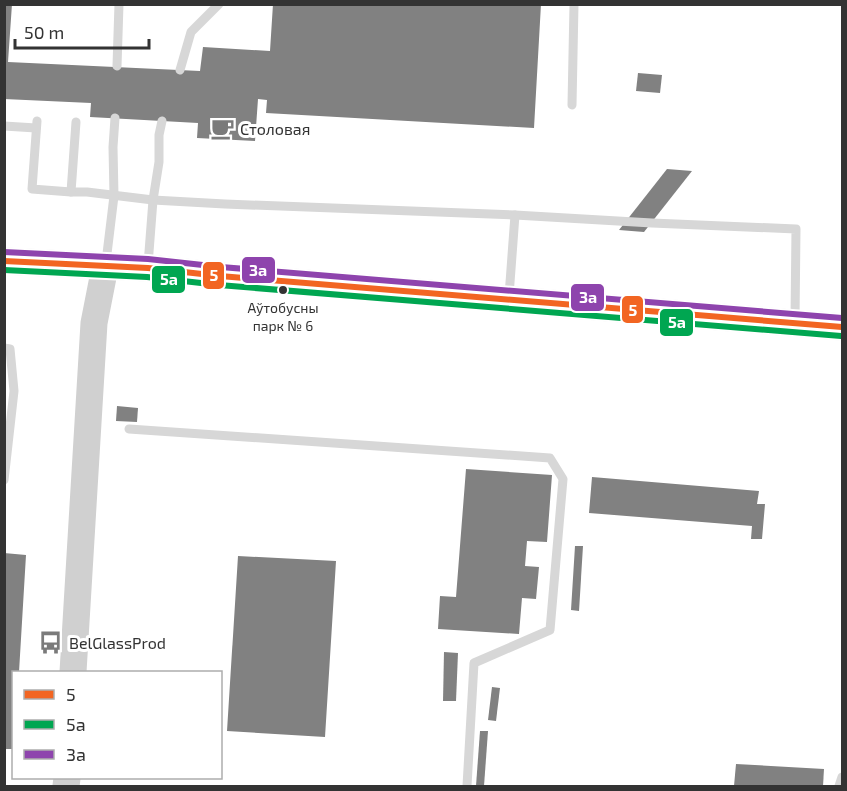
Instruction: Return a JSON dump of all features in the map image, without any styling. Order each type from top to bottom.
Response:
[{"type":"main road","points":[[4,261],[148,268],[220,276],[843,327]]},
{"type":"main road","points":[[73,671],[94,323],[105,267]]},
{"type":"lane","points":[[117,66],[119,4]]},
{"type":"lane","points":[[180,70],[191,32],[219,4]]},
{"type":"lane","points":[[572,105],[574,4]]},
{"type":"lane","points":[[105,267],[114,196],[112,147],[115,118]]},
{"type":"lane","points":[[148,268],[162,121]]},
{"type":"lane","points":[[71,192],[75,122]]},
{"type":"lane","points":[[4,126],[36,125],[32,189],[225,204],[796,229],[795,323]]},
{"type":"lane","points":[[509,299],[515,215]]},
{"type":"lane","points":[[4,348],[10,349],[14,391],[4,480]]},
{"type":"lane","points":[[129,429],[550,458],[563,479],[550,630],[474,663],[466,786]]},
{"type":"lane","points":[[839,786],[843,777]]},
{"type":"building","points":[[4,4],[12,4],[8,62],[200,71],[203,47],[270,51],[273,4],[541,4],[534,128],[266,113],[267,100],[258,99],[255,141],[197,138],[198,123],[90,117],[91,103],[4,99]]},
{"type":"building","points":[[638,73],[662,75],[660,93],[636,91]]},
{"type":"building","points":[[667,169],[692,171],[644,232],[619,230]]},
{"type":"building","points":[[117,406],[138,408],[137,422],[116,421]]},
{"type":"building","points":[[466,469],[552,475],[547,542],[527,541],[525,566],[539,567],[536,599],[522,598],[519,634],[438,629],[440,596],[456,597]]},
{"type":"building","points":[[592,477],[759,491],[757,504],[765,504],[762,539],[751,539],[752,526],[589,513]]},
{"type":"building","points":[[575,546],[583,546],[579,611],[571,610]]},
{"type":"building","points":[[4,553],[26,555],[19,671],[12,671],[12,749],[4,749]]},
{"type":"building","points":[[238,556],[336,561],[325,737],[227,731]]},
{"type":"building","points":[[444,652],[458,653],[456,701],[443,701]]},
{"type":"building","points":[[492,687],[500,688],[496,721],[488,720]]},
{"type":"building","points":[[480,731],[488,731],[484,786],[476,786]]},
{"type":"building","points":[[736,764],[824,769],[823,786],[734,786]]},
{"type":"transit line","name":"3а","points":[[4,252],[148,259],[842,318]]},
{"type":"transit line","name":"5","points":[[4,261],[148,268],[220,276],[842,327]]},
{"type":"transit line","name":"5а","points":[[4,270],[147,277],[219,285],[841,336]]},
{"type":"place","name":"Столовая","points":[[222,129]]},
{"type":"place","name":"Аўтобусны парк № 6","points":[[283,290]]},
{"type":"place","name":"BelGlassProd","points":[[51,643]]}]
